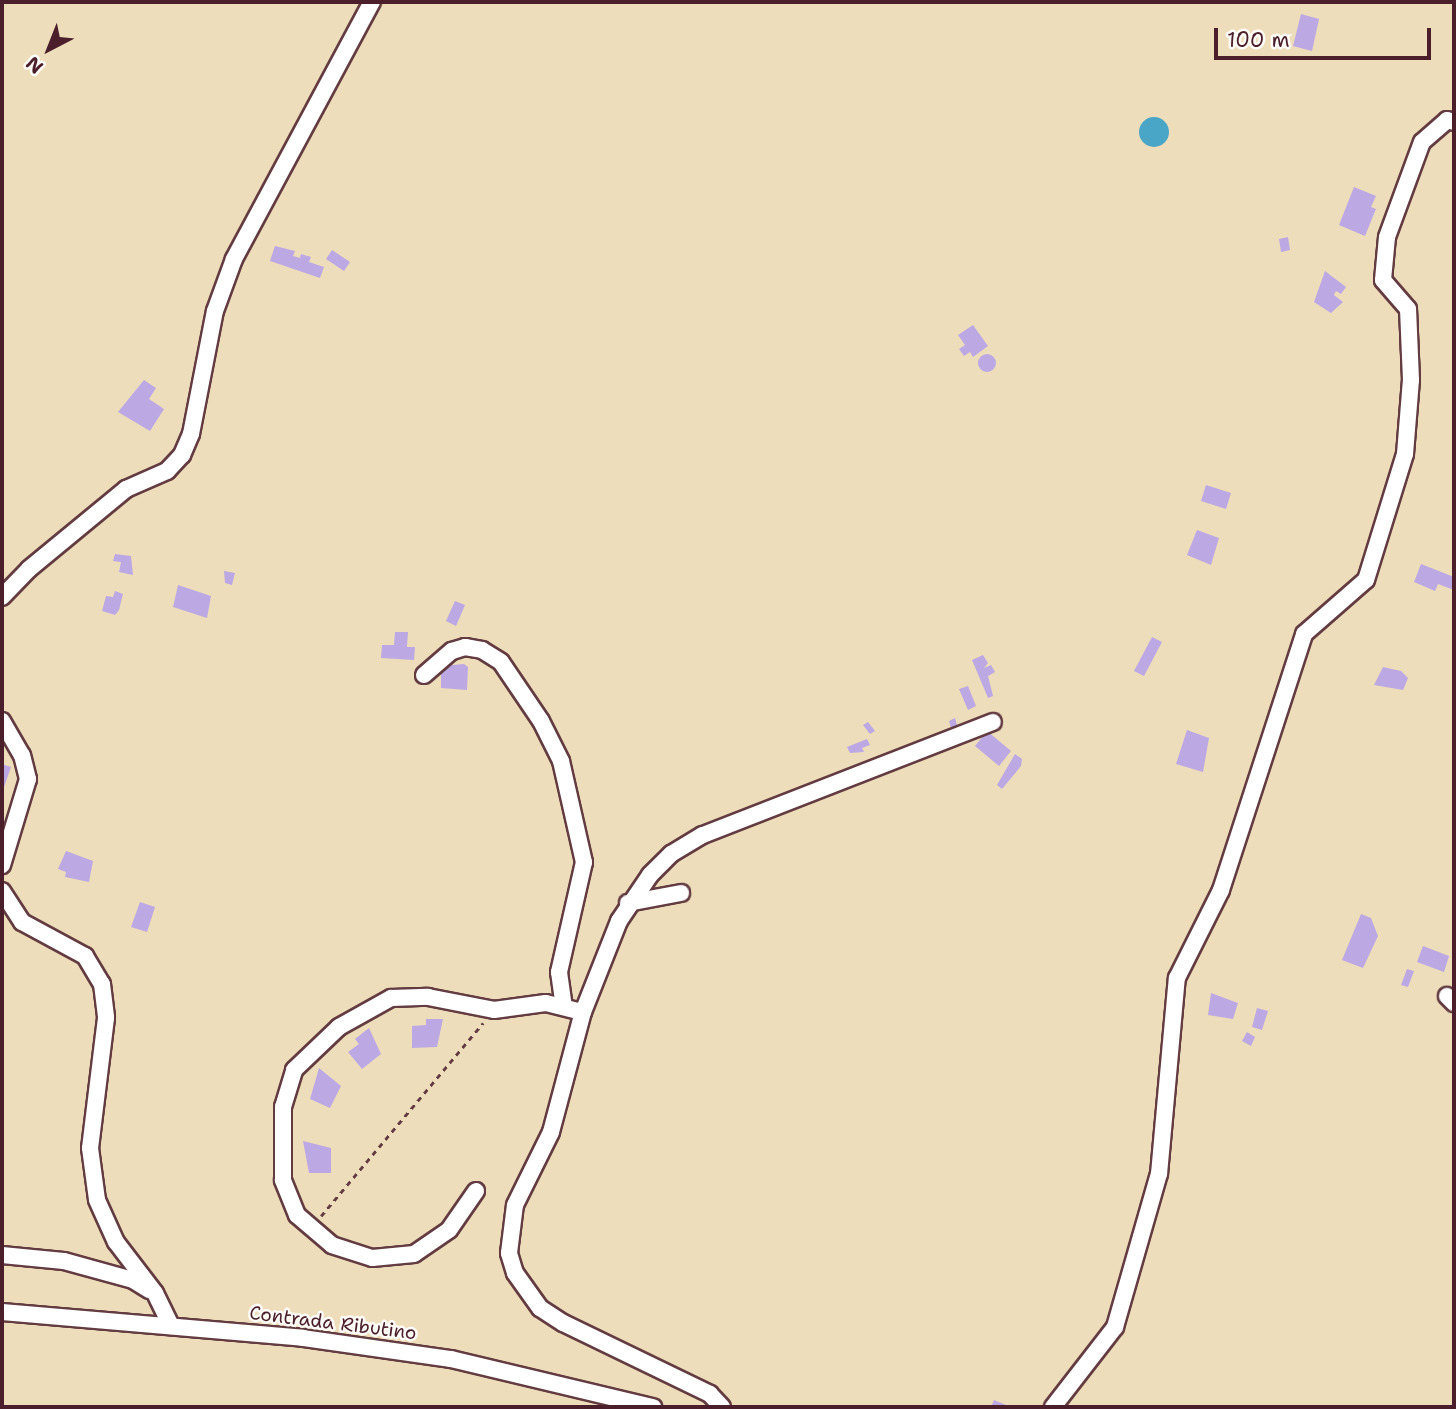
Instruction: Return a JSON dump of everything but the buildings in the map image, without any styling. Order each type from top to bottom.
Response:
[{"type":"street","points":[[2,597],[29,569],[126,489],[167,471],[182,455],[191,434],[215,312],[234,259],[372,2]]},
{"type":"street","points":[[1053,1407],[1115,1327],[1159,1174],[1177,978],[1221,890],[1304,634],[1366,580],[1402,465],[1411,380],[1408,309],[1382,280],[1387,237],[1422,142],[1447,120],[1454,122]]},
{"type":"street","points":[[424,675],[452,651],[465,647],[482,650],[501,662],[541,721],[561,761],[584,862],[559,972],[564,1007]]},
{"type":"street","points":[[2,721],[22,755],[28,779],[2,866]]},
{"type":"street","points":[[722,1407],[710,1394],[563,1324],[540,1308],[515,1273],[508,1231],[514,1205],[551,1132],[583,1012],[628,903],[671,853],[703,835],[993,722]]},
{"type":"street","points":[[2,891],[22,922],[85,956],[103,984],[106,1018],[89,1148],[97,1200],[116,1242],[155,1293],[171,1325]]},
{"type":"street","points":[[628,903],[681,892]]},
{"type":"street","points":[[477,1191],[449,1230],[431,1245],[397,1258],[352,1254],[310,1229],[289,1202],[283,1180],[285,1086],[306,1055],[364,1010],[391,998],[428,997],[494,1010],[525,1003],[583,1012]]},
{"type":"street","points":[[2,1255],[64,1261],[133,1280],[155,1293]]},
{"type":"street","name":"Contrada Ributino","points":[[2,1312],[171,1325],[451,1359],[653,1407]]},
{"type":"path","points":[[310,1229],[494,1010]]},
{"type":"water","points":[[1154,117],[1165,121],[1169,132],[1165,143],[1154,147],[1143,143],[1139,132],[1143,121]]}]
